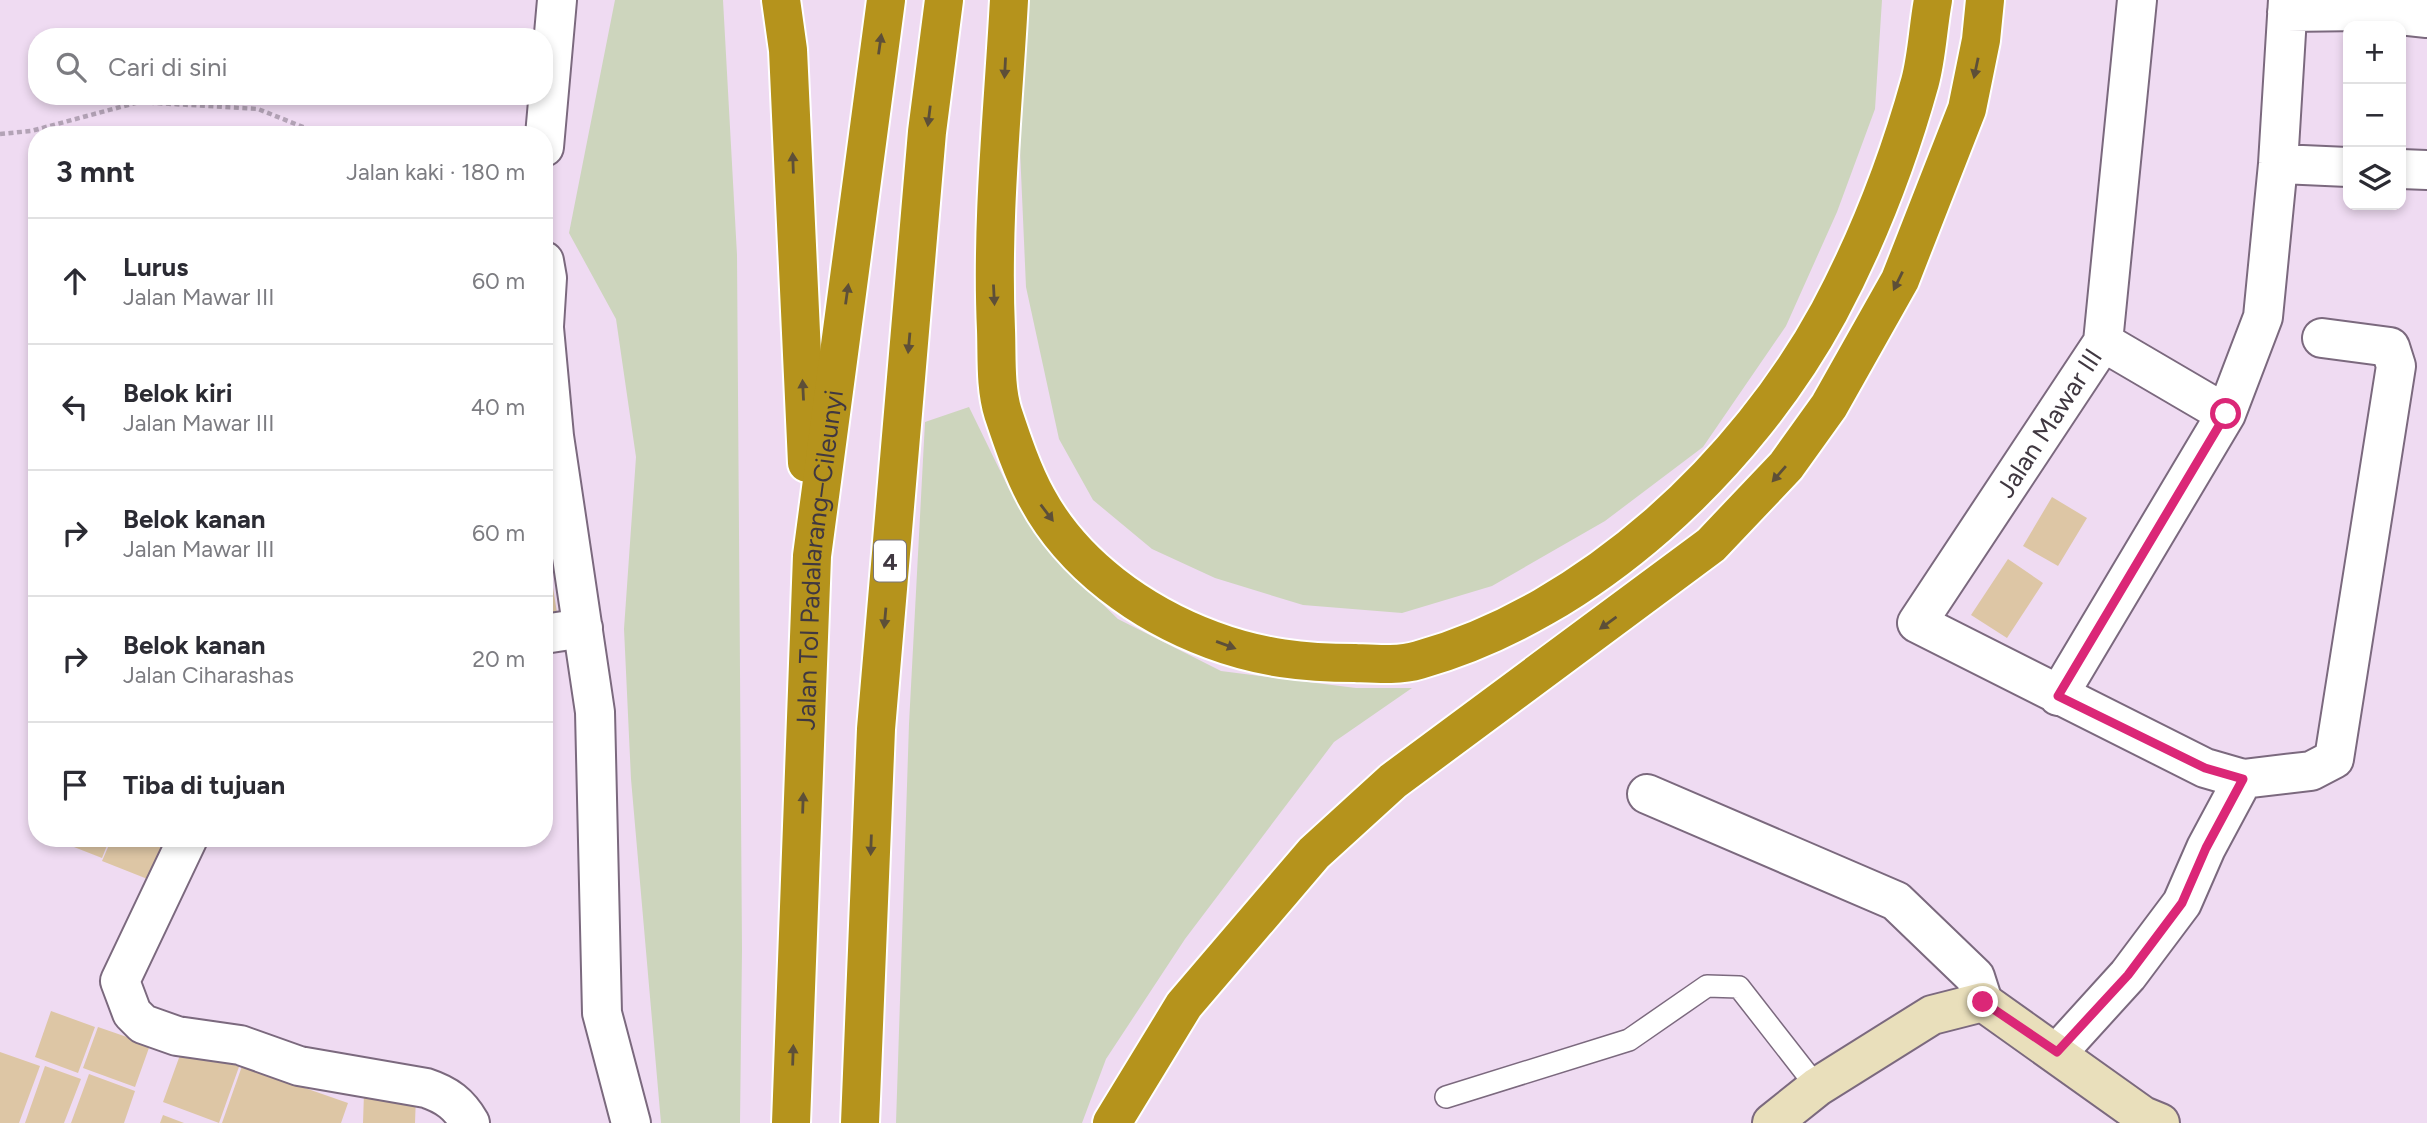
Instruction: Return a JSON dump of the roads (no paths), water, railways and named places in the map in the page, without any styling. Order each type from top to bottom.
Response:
[{"type":"highway","points":[[781,0],[788,50],[812,556]]},
{"type":"highway","name":"Jalan Tol Padalarang–Cileunyi","points":[[791,1123],[812,556],[886,0]]},
{"type":"highway","name":"4","points":[[860,1123],[876,729],[927,132],[944,0]]},
{"type":"highway","points":[[1009,0],[994,282],[999,385],[1002,409],[1037,499],[1095,572],[1146,610],[1235,649],[1310,664],[1416,662],[1502,631],[1620,555],[1697,491],[1731,447],[1768,409],[1827,316],[1850,270],[1875,216],[1921,77],[1933,0]]},
{"type":"highway","points":[[1112,1123],[1184,1005],[1314,853],[1393,781],[1711,545],[1786,466],[1829,406],[1900,280],[1967,109],[1982,40],[1985,0]]},
{"type":"street","points":[[553,45],[557,0]]},
{"type":"street","name":"Jalan Mawar III","points":[[2137,0],[2103,342],[1917,623],[2205,768],[2243,779]]},
{"type":"street","points":[[2058,696],[2226,414],[2263,317],[2278,164],[2288,6],[2359,6],[2427,18]]},
{"type":"street","points":[[546,126],[548,105]]},
{"type":"street","points":[[2278,164],[2343,167]]},
{"type":"street","points":[[2406,169],[2427,170]]},
{"type":"street","points":[[2057,1052],[2128,975],[2182,903],[2206,848],[2243,779],[2311,771],[2334,759],[2396,366],[2390,347],[2322,338]]},
{"type":"street","points":[[2103,342],[2226,414]]},
{"type":"street","points":[[553,425],[595,712],[602,1013],[631,1123]]},
{"type":"street","points":[[553,633],[583,628]]},
{"type":"street","points":[[1647,794],[1896,901],[1975,977],[1983,1002],[2057,1052],[2143,1116],[2160,1123]]},
{"type":"street","points":[[184,847],[120,981],[124,1000],[143,1024],[177,1036],[240,1045],[299,1066],[426,1088],[444,1094],[461,1108],[470,1123]]},
{"type":"street","points":[[1772,1123],[1817,1087],[1932,1015],[1983,1002]]},
{"type":"lane","points":[[1446,1097],[1629,1040],[1707,986],[1739,987],[1817,1087]]}]
